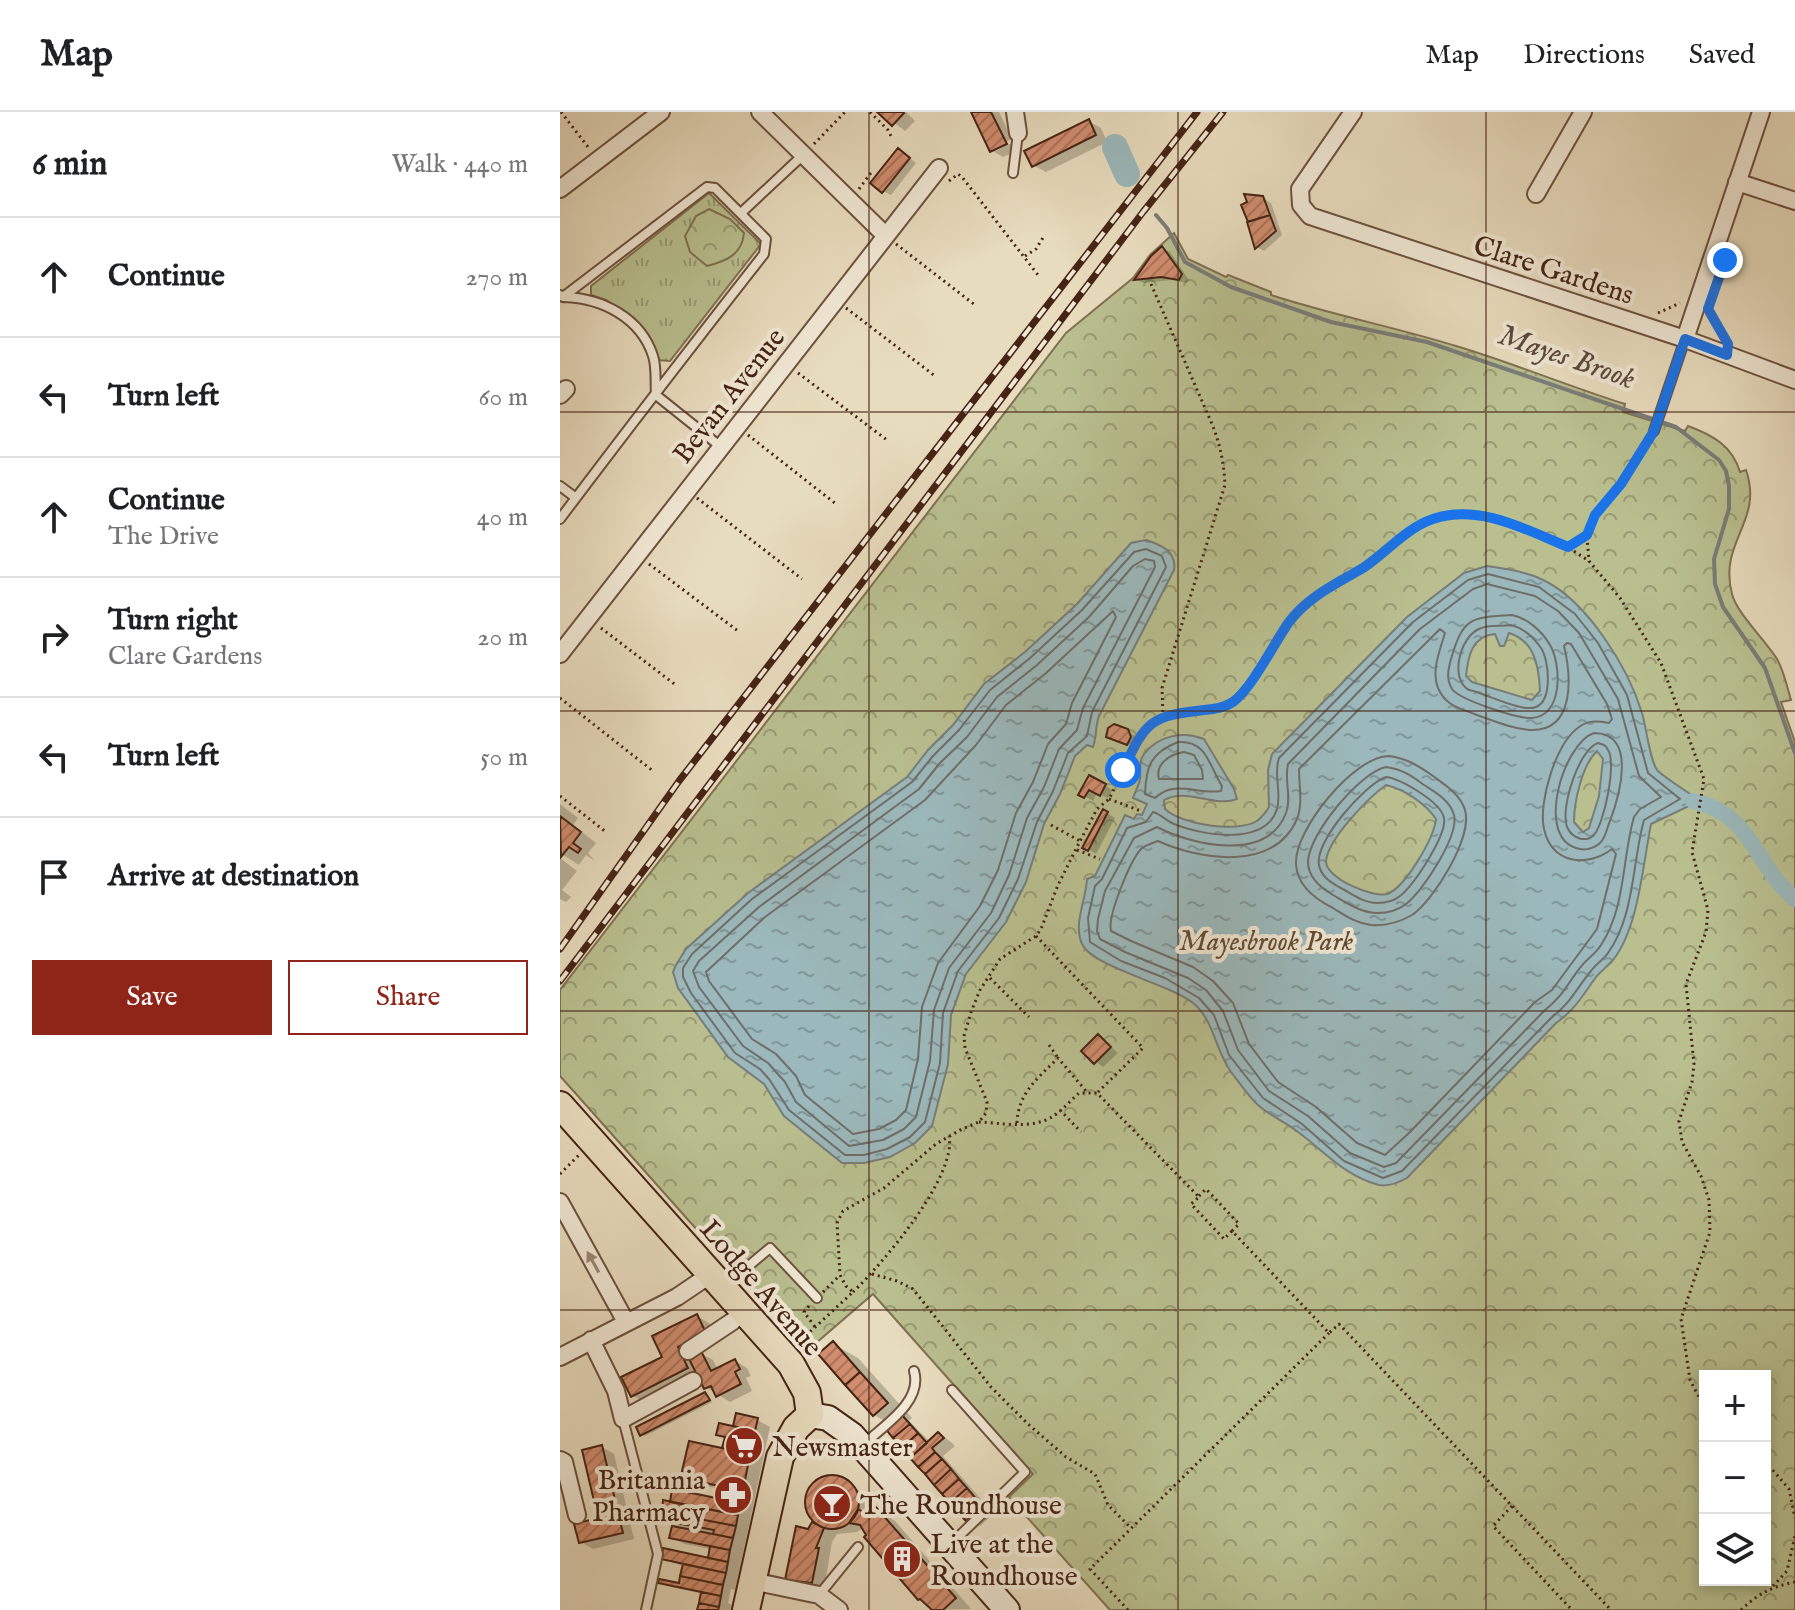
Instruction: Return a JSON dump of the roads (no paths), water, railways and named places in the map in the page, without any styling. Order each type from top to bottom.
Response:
[{"type":"main road","name":"Lodge Avenue","points":[[560,1105],[797,1372],[807,1393],[810,1415]]},
{"type":"main road","points":[[746,1610],[780,1457],[796,1428],[810,1415]]},
{"type":"street","points":[[560,189],[661,112]]},
{"type":"street","points":[[760,112],[885,235]]},
{"type":"street","points":[[1015,112],[1018,133]]},
{"type":"street","name":"Clare Gardens","points":[[1353,112],[1300,189],[1301,205],[1310,216],[1685,339],[1795,380]]},
{"type":"street","points":[[1536,194],[1583,112]]},
{"type":"street","points":[[1685,339],[1703,306],[1737,182],[1761,112]]},
{"type":"street","name":"Bevan Avenue","points":[[560,654],[935,172]]},
{"type":"street","points":[[1737,182],[1795,201]]},
{"type":"street","points":[[560,1202],[626,1322]]},
{"type":"street","points":[[560,1357],[677,1297],[717,1281]]},
{"type":"street","points":[[688,1351],[733,1321]]},
{"type":"street","points":[[591,1340],[616,1391],[623,1419],[693,1381]]},
{"type":"street","points":[[810,1415],[828,1418],[852,1435],[1007,1610]]},
{"type":"street","points":[[560,1460],[564,1462],[577,1515]]},
{"type":"street","points":[[752,1581],[819,1595],[839,1610]]},
{"type":"lane","points":[[1013,173],[1018,133]]},
{"type":"lane","points":[[741,213],[802,156]]},
{"type":"lane","points":[[560,519],[656,395],[670,372],[764,254],[766,239],[715,188],[707,187],[561,297]]},
{"type":"lane","points":[[561,297],[587,297],[612,309],[639,329],[654,358],[656,395],[721,447]]},
{"type":"lane","points":[[1654,431],[1685,339]]},
{"type":"lane","points":[[560,486],[576,498]]},
{"type":"lane","points":[[717,1281],[770,1248],[817,1298]]},
{"type":"lane","points":[[862,1446],[910,1399],[916,1388],[914,1371]]},
{"type":"lane","points":[[950,1545],[1025,1472],[952,1390]]},
{"type":"lane","points":[[623,1419],[658,1554],[646,1610]]},
{"type":"lane","points":[[819,1595],[858,1547]]},
{"type":"water","points":[[1146,540],[1170,553],[1174,570],[1099,716],[1093,747],[1087,745],[1075,756],[1044,824],[1026,882],[1006,922],[966,974],[951,1015],[948,1064],[932,1126],[915,1143],[890,1157],[864,1163],[842,1163],[784,1116],[764,1084],[728,1057],[678,988],[673,972],[676,965],[686,949],[748,893],[907,777],[984,684],[1025,652],[1077,604],[1131,543]]},
{"type":"water","points":[[1487,566],[1521,572],[1541,579],[1574,602],[1603,636],[1627,675],[1642,713],[1655,767],[1693,796],[1691,805],[1651,824],[1634,913],[1622,946],[1613,960],[1574,1007],[1407,1178],[1393,1184],[1379,1185],[1346,1170],[1258,1105],[1231,1072],[1200,1010],[1182,996],[1115,968],[1089,952],[1082,944],[1079,920],[1087,879],[1095,876],[1125,815],[1134,819],[1137,814],[1142,815],[1147,804],[1133,798],[1140,779],[1141,760],[1150,748],[1172,736],[1188,735],[1204,739],[1234,789],[1237,799],[1228,801],[1191,796],[1164,800],[1165,809],[1173,815],[1196,823],[1224,827],[1257,821],[1269,807],[1268,770],[1272,754],[1407,617],[1464,573]],"holes":[[[1509,633],[1525,642],[1534,656],[1540,691],[1532,700],[1472,682],[1466,676],[1470,654],[1476,643],[1495,634],[1500,646],[1504,646]],[[1597,751],[1603,759],[1599,796],[1589,828],[1583,832],[1574,822],[1574,814],[1580,784]],[[1386,785],[1400,790],[1421,803],[1436,819],[1418,861],[1402,882],[1387,894],[1361,890],[1341,880],[1333,874],[1326,861],[1341,831]]]},
{"type":"waterway","name":"Mayes Brook","points":[[1115,147],[1127,174]]},
{"type":"waterway","name":"Mayes Brook","points":[[1156,215],[1167,228],[1185,262],[1231,287],[1331,322],[1427,342],[1676,427],[1719,460],[1726,471],[1729,509],[1714,559],[1715,584],[1723,607],[1765,668],[1795,753]]},
{"type":"waterway","points":[[1693,801],[1713,808],[1741,829],[1781,886],[1795,899]]},
{"type":"railway","points":[[560,949],[679,781],[1197,112]]},
{"type":"railway","points":[[560,981],[1143,212],[1223,112]]},
{"type":"place","name":"Newsmaster","points":[[744,1446]]},
{"type":"place","name":"Britannia Pharmacy","points":[[733,1495]]},
{"type":"place","name":"The Roundhouse","points":[[832,1504]]},
{"type":"place","name":"Live at the Roundhouse","points":[[902,1559]]},
{"type":"park label","name":"Mayesbrook Park","points":[[1266,940]]}]
